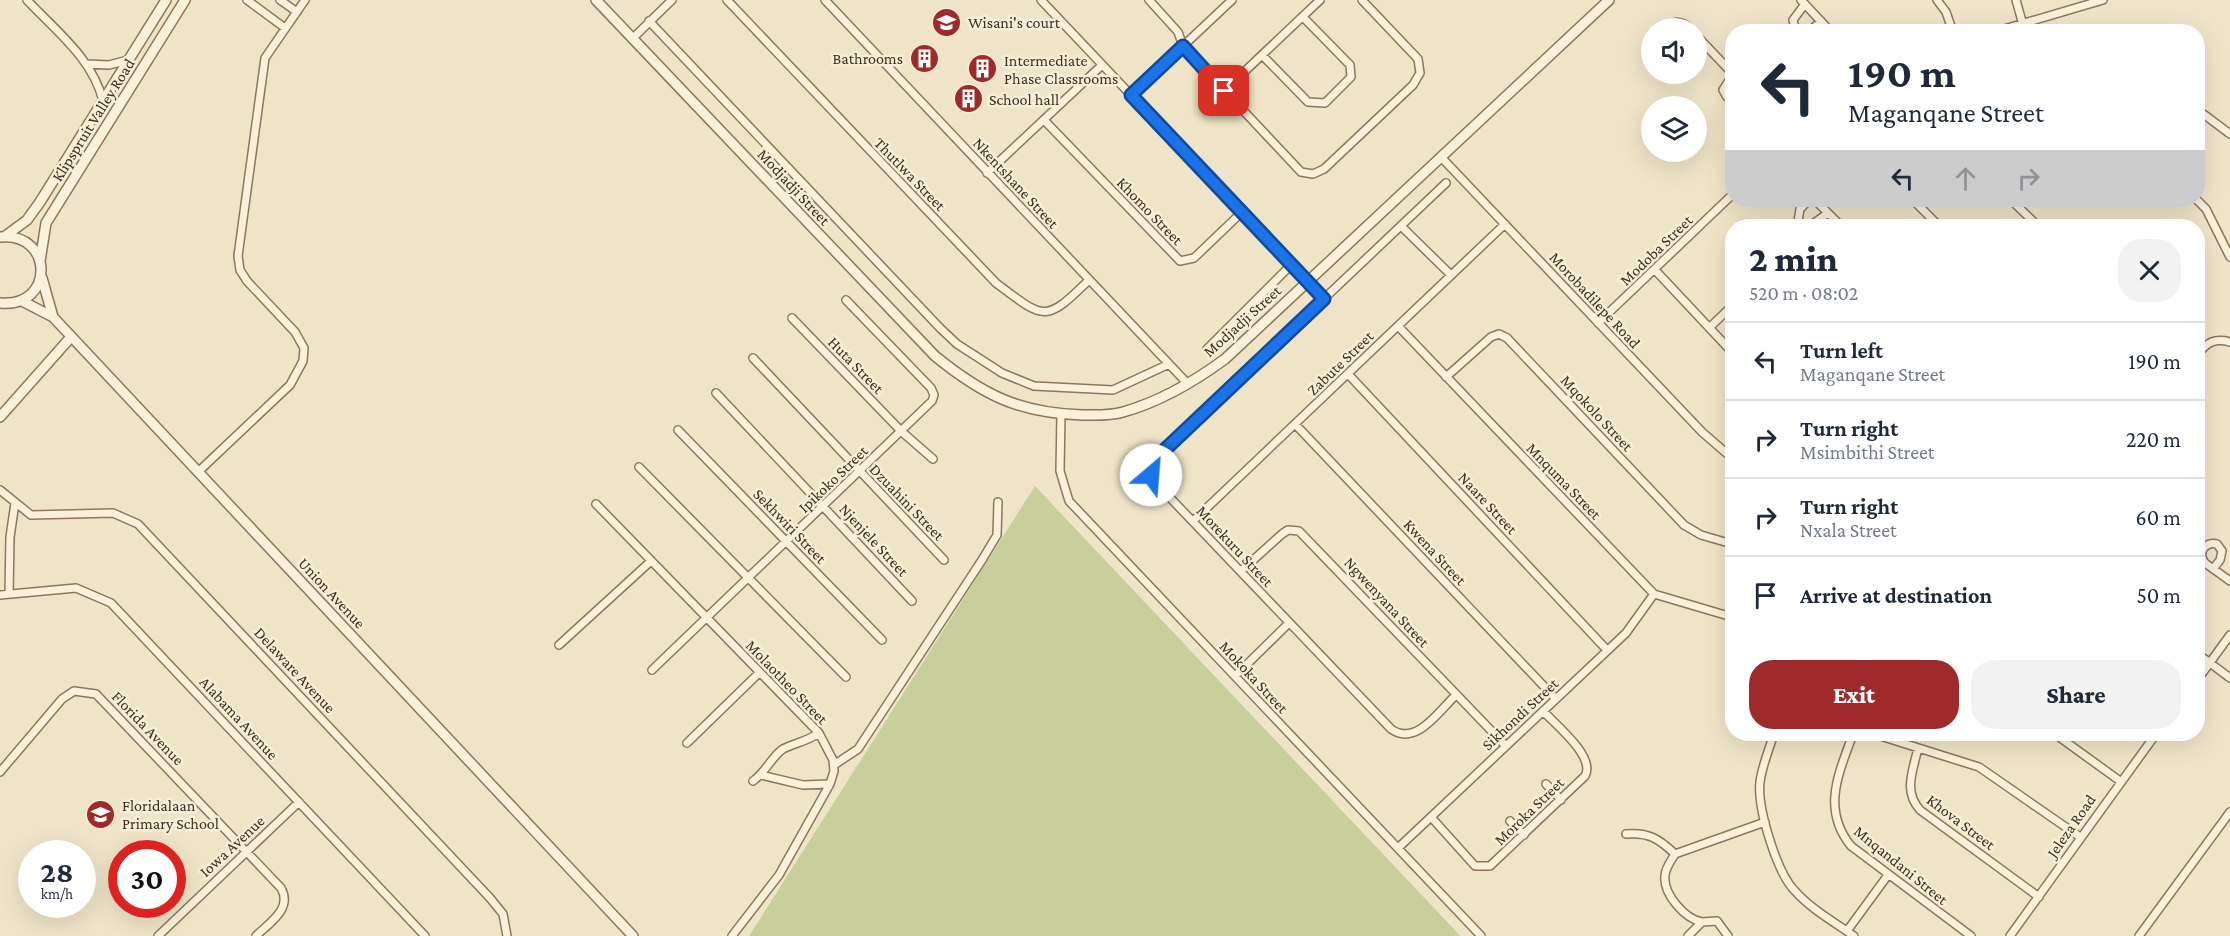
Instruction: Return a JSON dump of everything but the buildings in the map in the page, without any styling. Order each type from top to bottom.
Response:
[{"type":"street","points":[[27,0],[87,64],[98,81],[103,101]]},
{"type":"street","name":"Klipspruit Valley Road","points":[[2,237],[27,220],[166,0]]},
{"type":"street","name":"Klipspruit Valley Road","points":[[40,261],[46,223],[185,0]]},
{"type":"street","points":[[248,0],[285,28]]},
{"type":"street","points":[[280,0],[297,12]]},
{"type":"street","points":[[198,472],[290,385],[303,362],[301,340],[247,281],[240,270],[238,256],[262,69],[267,52],[305,0]]},
{"type":"street","name":"Modjadji Street","points":[[596,0],[935,356],[957,373],[1006,402],[1026,409],[1061,414],[1122,413],[1187,383],[1225,359],[1609,0]]},
{"type":"street","points":[[632,39],[672,0]]},
{"type":"street","name":"Thutlwa Street","points":[[727,0],[1001,287],[1038,310],[1048,312],[1061,307],[1089,280]]},
{"type":"street","name":"Nkentshane Street","points":[[825,0],[1187,383]]},
{"type":"street","points":[[1041,0],[1324,299]]},
{"type":"street","points":[[1149,0],[1178,32],[1183,46],[1224,91],[1302,172],[1313,174],[1324,169],[1413,85],[1420,73],[1418,59],[1362,0]]},
{"type":"street","points":[[1131,95],[1232,0]]},
{"type":"street","points":[[1224,91],[1320,0]]},
{"type":"street","points":[[1937,0],[1949,24]]},
{"type":"street","points":[[2016,0],[2023,24]]},
{"type":"street","points":[[2035,24],[2103,0]]},
{"type":"street","points":[[1794,24],[1793,20],[1803,2],[1824,24]]},
{"type":"street","points":[[1263,56],[1308,102],[1321,104],[1337,93],[1351,77],[1350,64],[1303,17]]},
{"type":"street","points":[[649,21],[940,328],[980,359],[1026,385],[1105,390],[1118,389],[1169,364]]},
{"type":"street","points":[[1818,24],[1821,21]]},
{"type":"street","points":[[1707,47],[1725,66]]},
{"type":"street","points":[[87,64],[109,65],[128,60]]},
{"type":"street","points":[[987,172],[1102,65]]},
{"type":"street","points":[[2205,115],[2230,134]]},
{"type":"street","name":"Khomo Street","points":[[1044,120],[1180,261],[1194,258],[1242,212]]},
{"type":"street","name":"Morobadilepe Road","points":[[1441,157],[1702,432],[1725,453]]},
{"type":"street","name":"Morekuru Street","points":[[1446,183],[1153,462],[1151,473],[1154,480],[1396,733],[1410,736],[1416,733],[1456,695]]},
{"type":"street","name":"Modoba Street","points":[[1598,323],[1725,202]]},
{"type":"street","points":[[1822,207],[1834,219]]},
{"type":"street","points":[[1920,207],[1932,219]]},
{"type":"street","points":[[2018,207],[2031,219]]},
{"type":"street","points":[[2203,207],[2230,257]]},
{"type":"street","points":[[1819,219],[1828,213]]},
{"type":"street","name":"Zabute Street","points":[[1193,521],[1505,224]]},
{"type":"street","points":[[1401,226],[1450,275]]},
{"type":"street","points":[[2,237],[22,240],[36,252],[40,261]]},
{"type":"street","name":"Union Avenue","points":[[40,261],[45,295],[53,317]]},
{"type":"street","points":[[1207,349],[1292,264]]},
{"type":"street","points":[[1655,270],[1725,344]]},
{"type":"street","points":[[0,303],[22,301],[36,290],[42,272]]},
{"type":"street","name":"Ipikoko Street","points":[[652,670],[932,401],[933,392],[846,300]]},
{"type":"street","name":"Union Avenue","points":[[22,301],[53,317],[633,936]]},
{"type":"street","points":[[1710,327],[1725,313]]},
{"type":"street","name":"Huta Street","points":[[792,318],[901,431],[933,459]]},
{"type":"street","name":"Mnquma Street","points":[[1398,326],[1654,594],[1725,614]]},
{"type":"street","name":"Mqokolo Street","points":[[1446,377],[1491,337],[1499,334],[1507,338],[1684,525],[1701,535],[1725,542]]},
{"type":"street","points":[[0,417],[71,337]]},
{"type":"street","points":[[2205,345],[2213,340],[2230,342]]},
{"type":"street","name":"Dzuahini Street","points":[[753,358],[944,560]]},
{"type":"street","name":"Naare Street","points":[[1348,374],[1607,650]]},
{"type":"street","name":"Njenjele Street","points":[[716,393],[912,601]]},
{"type":"street","name":"Mokoka Street","points":[[1061,414],[1060,471],[1069,501],[1480,936]]},
{"type":"street","name":"Kwena Street","points":[[1295,424],[1556,699]]},
{"type":"street","name":"Sekhwiri Street","points":[[678,430],[882,640]]},
{"type":"street","points":[[639,467],[846,677]]},
{"type":"street","name":"Delaware Avenue","points":[[0,490],[27,513],[36,516],[113,513],[138,524],[490,898],[503,914],[507,936]]},
{"type":"street","points":[[732,936],[779,874],[830,784],[834,765],[858,749],[982,560],[997,535],[998,502]]},
{"type":"street","points":[[9,594],[10,537],[15,503]]},
{"type":"street","name":"Molaotheo Street","points":[[596,504],[819,733],[831,752],[834,765]]},
{"type":"street","name":"Ngwenyana Street","points":[[1241,571],[1282,534],[1288,530],[1299,531],[1506,746]]},
{"type":"street","points":[[559,645],[651,561]]},
{"type":"street","points":[[2213,568],[2230,581]]},
{"type":"street","name":"Alabama Avenue","points":[[0,595],[76,588],[111,603],[425,936]]},
{"type":"street","name":"Sikhondi Street","points":[[1398,848],[1626,633],[1654,594]]},
{"type":"street","points":[[1235,676],[1289,623]]},
{"type":"street","points":[[2205,670],[2230,635]]},
{"type":"street","points":[[2205,659],[2230,678]]},
{"type":"street","points":[[687,743],[759,673]]},
{"type":"street","name":"Florida Avenue","points":[[0,772],[62,699],[74,691],[88,691],[103,700],[247,851]]},
{"type":"street","name":"Moroka Street","points":[[1431,817],[1475,866],[1483,868],[1490,866],[1561,800],[1585,776],[1588,767],[1580,751],[1543,711]]},
{"type":"street","points":[[753,781],[761,776],[782,750],[806,742],[819,733]]},
{"type":"street","points":[[1772,741],[1760,780],[1759,795],[1785,878],[1794,891],[1850,934],[1888,875]]},
{"type":"street","name":"Mnqandani Street","points":[[1851,741],[1834,788],[1837,821],[1841,834],[1851,846],[1971,936]]},
{"type":"street","points":[[1896,741],[1985,770],[2080,837]]},
{"type":"street","points":[[2065,741],[2120,781]]},
{"type":"street","name":"Jeleza Road","points":[[2010,936],[2151,741]]},
{"type":"street","name":"Khova Street","points":[[1918,748],[1909,790],[1911,800],[1920,810],[2038,897]]},
{"type":"street","points":[[761,776],[804,785],[830,784]]},
{"type":"street","points":[[1546,784],[1561,800]]},
{"type":"street","name":"Iowa Avenue","points":[[158,936],[299,802]]},
{"type":"street","points":[[2139,936],[2230,812]]},
{"type":"street","points":[[1510,821],[1524,835]]},
{"type":"street","points":[[1728,936],[1717,921],[1702,922],[1690,918],[1678,905],[1665,883],[1664,873],[1676,854],[1766,822]]},
{"type":"street","points":[[1626,834],[1642,833],[1653,836],[1676,854]]},
{"type":"street","points":[[247,851],[281,888],[285,898],[282,910],[256,936]]},
{"type":"street","name":"Union Avenue","points":[[589,890],[640,936]]},
{"type":"street","points":[[1688,936],[1702,922]]},
{"type":"green space","points":[[1035,486],[1452,927],[1460,936],[749,936]]},
{"type":"place","name":"Wisani's court","points":[[947,22]]},
{"type":"place","name":"Bathrooms","points":[[924,58]]},
{"type":"place","name":"Intermediate Phase Classrooms","points":[[983,69]]},
{"type":"place","name":"School hall","points":[[968,99]]},
{"type":"place","name":"Floridalaan Primary School","points":[[101,814]]},
{"type":"route","points":[[1151,475],[1155,459],[1324,299],[1131,95],[1183,46],[1224,91]]}]
